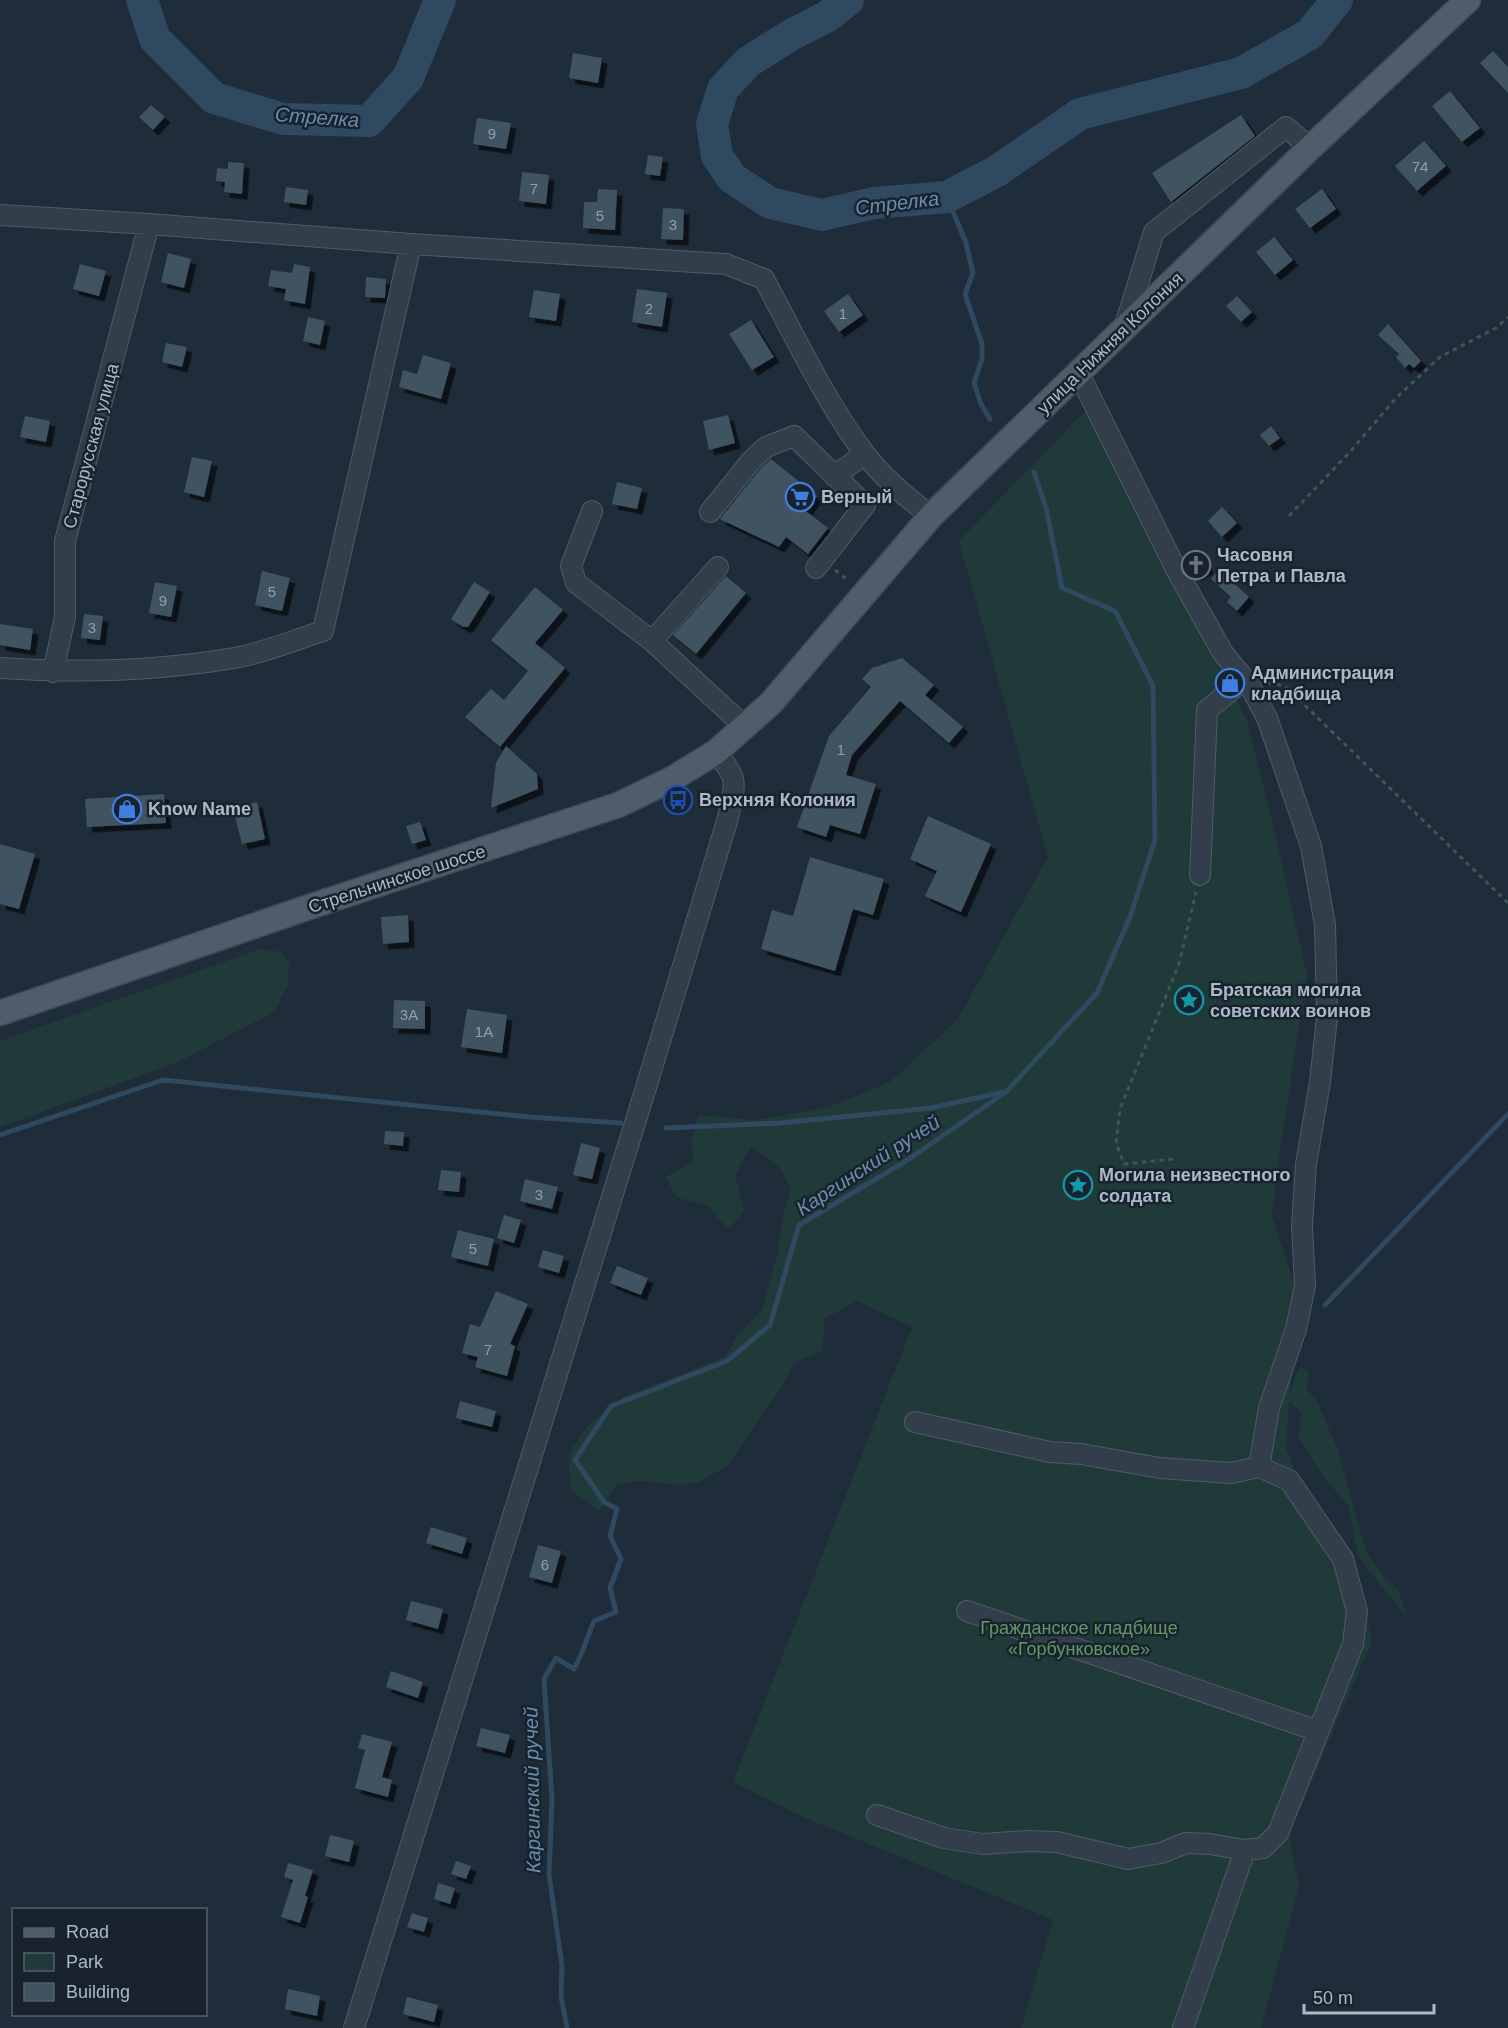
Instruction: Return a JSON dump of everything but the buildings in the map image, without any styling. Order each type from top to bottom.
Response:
[{"type":"main road","name":"улица Нижняя Колония","points":[[771,703],[931,516],[1310,148],[1468,0]]},
{"type":"main road","name":"Стрельнинское шоссе","points":[[0,1013],[300,910],[618,805],[672,779],[716,752],[771,703]]},
{"type":"street","points":[[1124,329],[1154,232],[1286,127],[1310,148]]},
{"type":"street","points":[[0,214],[726,264],[764,279],[822,389],[865,454],[906,497],[931,516]]},
{"type":"street","name":"Старорусская улица","points":[[53,672],[65,617],[65,541],[149,224]]},
{"type":"street","points":[[0,668],[53,672],[139,669],[236,658],[323,631],[411,244]]},
{"type":"street","points":[[1078,372],[1177,571],[1223,653],[1245,679],[1267,718],[1311,846],[1325,925],[1327,1017],[1320,1082],[1306,1164],[1302,1226],[1305,1286],[1296,1329],[1269,1408],[1259,1467]]},
{"type":"street","points":[[710,512],[759,453],[766,447],[794,436],[865,505],[816,568]]},
{"type":"street","points":[[834,476],[865,454]]},
{"type":"street","points":[[592,511],[571,566],[576,583],[652,641],[746,727]]},
{"type":"street","points":[[652,641],[718,567]]},
{"type":"street","points":[[1200,875],[1207,710],[1245,679]]},
{"type":"street","points":[[354,2028],[728,818],[735,782],[731,770],[716,752]]},
{"type":"street","points":[[877,1815],[944,1838],[982,1844],[1057,1842],[1128,1859],[1161,1853],[1186,1843],[1245,1850],[1263,1848],[1278,1833],[1353,1644],[1357,1611],[1343,1559],[1304,1500],[1289,1480],[1259,1467],[1231,1473],[1160,1468],[1081,1454],[1050,1452],[915,1422]]},
{"type":"street","points":[[967,1611],[1318,1731]]},
{"type":"street","points":[[1183,2028],[1245,1850]]},
{"type":"path","points":[[1289,516],[1348,454],[1396,398],[1440,357],[1496,328],[1508,317]]},
{"type":"path","points":[[1245,679],[1285,686],[1508,903]]},
{"type":"path","points":[[1173,1159],[1124,1164],[1116,1143],[1120,1109],[1179,964],[1200,875]]},
{"type":"green space","name":"Гражданское кладбище «Горбунковское»","points":[[1085,411],[1207,638],[1247,721],[1307,976],[1272,1216],[1295,1286],[1290,1396],[1295,1377],[1301,1366],[1308,1372],[1307,1389],[1319,1405],[1338,1451],[1366,1552],[1385,1578],[1398,1590],[1409,1620],[1359,1558],[1348,1505],[1325,1479],[1299,1438],[1301,1412],[1289,1402],[1286,1448],[1296,1476],[1347,1556],[1367,1609],[1371,1643],[1289,1835],[1299,1886],[1261,2028],[1021,2028],[1053,1920],[803,1817],[733,1782],[912,1327],[857,1301],[824,1319],[823,1350],[794,1363],[784,1383],[728,1465],[700,1482],[680,1485],[640,1481],[617,1484],[599,1511],[571,1490],[568,1454],[590,1423],[623,1397],[725,1357],[737,1336],[762,1310],[778,1253],[784,1210],[791,1189],[778,1165],[751,1147],[735,1175],[744,1211],[728,1230],[708,1206],[676,1197],[666,1177],[694,1160],[691,1142],[698,1115],[756,1120],[829,1107],[890,1082],[958,1019],[1048,857],[959,541]]},
{"type":"green space","points":[[261,949],[281,952],[289,962],[288,985],[274,1012],[178,1062],[0,1127],[0,1041]]},
{"type":"waterway","name":"Стрелка","points":[[142,0],[155,39],[214,98],[283,119],[369,121],[408,78],[440,0]]},
{"type":"waterway","name":"Стрелка","points":[[848,0],[828,16],[791,35],[748,62],[723,89],[712,124],[717,156],[732,178],[770,203],[822,215],[874,203],[947,197],[997,171],[1080,114],[1241,73],[1310,34],[1337,0]]},
{"type":"waterway","name":"Каргинский ручей","points":[[947,197],[966,243],[973,273],[965,294],[982,344],[982,359],[974,383],[981,404],[990,419]]},
{"type":"waterway","name":"Каргинский ручей","points":[[567,2028],[561,1996],[562,1966],[549,1874],[552,1799],[544,1679],[556,1658],[574,1669],[594,1621],[616,1612],[610,1588],[621,1559],[610,1536],[617,1509],[604,1502],[575,1460],[611,1406],[727,1361],[770,1325],[799,1225],[906,1161],[1006,1092],[1097,993],[1130,917],[1155,840],[1153,686],[1115,611],[1062,588],[1046,508],[1034,472]]},
{"type":"waterway","points":[[0,1135],[163,1080],[529,1117],[621,1123]]},
{"type":"waterway","points":[[666,1128],[780,1123],[931,1108],[1004,1092]]},
{"type":"waterway","points":[[1325,1305],[1508,1114]]},
{"type":"place","name":"Верный","points":[[800,497]]},
{"type":"place","name":"Часовня Петра и Павла","points":[[1196,565]]},
{"type":"place","name":"Администрация кладбища","points":[[1230,683]]},
{"type":"place","name":"Верхняя Колония","points":[[678,800]]},
{"type":"place","name":"Know Name","points":[[127,809]]},
{"type":"place","name":"Братская могила советских воинов","points":[[1189,1000]]},
{"type":"place","name":"Могила неизвестного солдата","points":[[1078,1185]]}]
